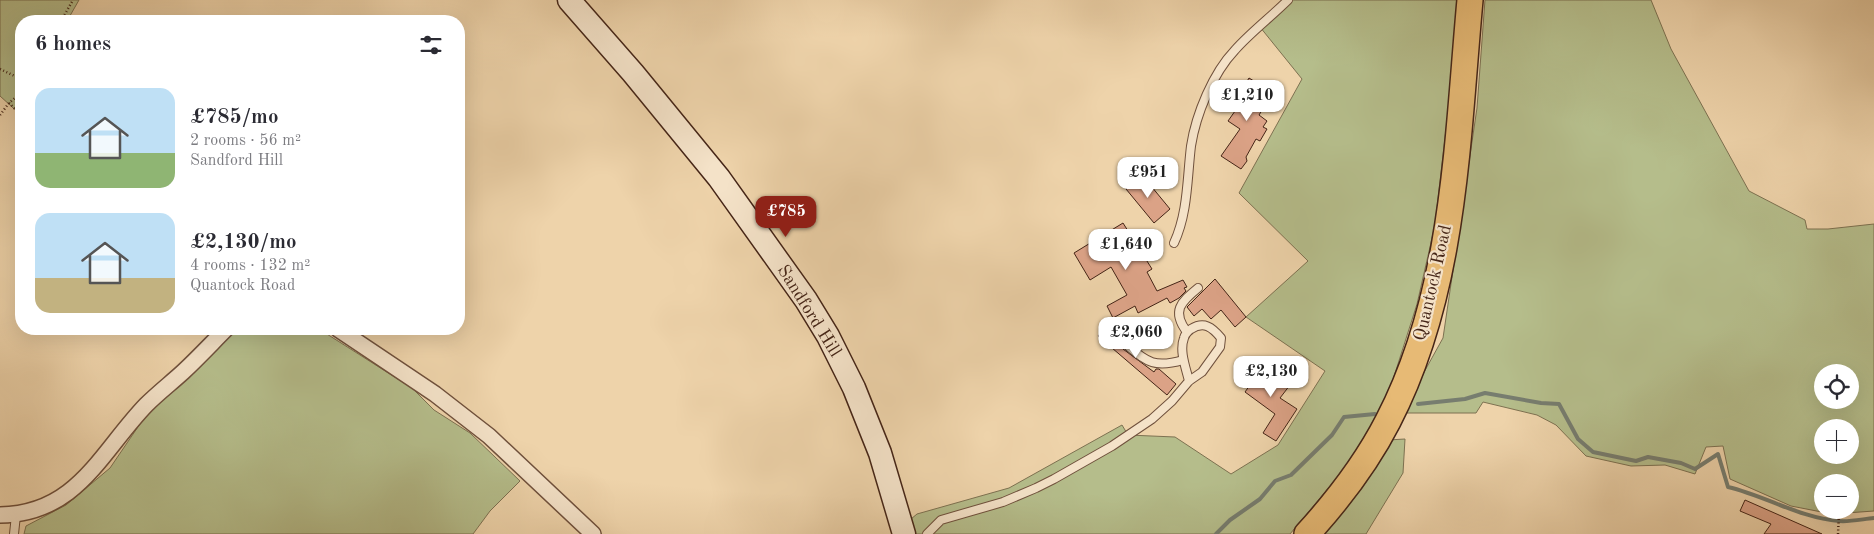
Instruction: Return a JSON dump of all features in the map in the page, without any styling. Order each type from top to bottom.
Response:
[{"type":"main road","name":"Sandford Hill","points":[[569,0],[634,73],[719,178],[806,300],[828,336],[854,388],[880,453],[904,534]]},
{"type":"main road","name":"Quantock Road","points":[[1307,534],[1346,488],[1378,440],[1406,382],[1424,329],[1437,284],[1449,214],[1470,0]]},
{"type":"street","points":[[0,515],[32,512],[61,498],[78,486],[92,472],[128,425],[148,403],[220,335]]},
{"type":"street","points":[[347,335],[435,394],[489,436],[593,534]]},
{"type":"lane","points":[[1174,243],[1183,224],[1192,144],[1199,113],[1208,92],[1234,50],[1288,0]]},
{"type":"lane","points":[[1187,332],[1181,323],[1178,309],[1184,300],[1198,288]]},
{"type":"lane","points":[[927,534],[941,520],[973,509],[1004,502],[1054,479],[1112,446],[1152,418],[1189,381],[1202,372],[1220,347],[1220,338],[1207,325],[1198,325],[1187,332],[1183,339],[1183,360],[1189,381]]},
{"type":"lane","points":[[1127,344],[1142,358],[1154,364],[1168,364],[1183,360]]},
{"type":"lane","points":[[14,534],[16,515]]},
{"type":"path","points":[[64,15],[73,0]]},
{"type":"path","points":[[0,69],[15,76]]},
{"type":"path","points":[[0,114],[15,98]]},
{"type":"path","points":[[9,103],[15,109]]},
{"type":"path","points":[[1838,534],[1839,519]]},
{"type":"green space","points":[[0,0],[79,0],[70,15],[15,15],[15,110],[0,96]]},
{"type":"green space","points":[[1288,0],[1458,0],[1449,103],[1435,225],[1417,304],[1390,389],[1361,449],[1290,534],[914,534],[911,519],[917,514],[1009,488],[1122,425],[1128,435],[1175,437],[1231,474],[1278,445],[1325,371],[1246,317],[1308,261],[1239,193],[1302,79],[1260,27]]},
{"type":"green space","points":[[1485,0],[1651,0],[1671,49],[1749,191],[1805,220],[1807,229],[1828,229],[1874,224],[1874,511],[1859,512],[1859,474],[1814,474],[1814,510],[1791,506],[1730,479],[1723,446],[1706,447],[1695,474],[1665,465],[1631,466],[1586,456],[1556,425],[1537,415],[1483,402],[1476,413],[1406,413],[1418,383],[1443,338],[1477,108]]},
{"type":"green space","points":[[229,335],[328,335],[412,388],[434,410],[470,433],[520,481],[490,511],[473,534],[24,534],[26,526],[66,505],[110,468],[144,418]]},
{"type":"green space","points":[[1405,439],[1403,473],[1366,534],[1322,534],[1388,440]]},
{"type":"building","points":[[1249,78],[1273,93],[1259,115],[1267,121],[1263,127],[1267,129],[1260,141],[1256,139],[1246,157],[1247,161],[1241,169],[1221,156],[1240,129],[1228,121],[1240,104],[1235,101]]},
{"type":"building","points":[[1142,175],[1170,209],[1154,223],[1126,189]]},
{"type":"building","points":[[1123,223],[1152,269],[1147,272],[1157,291],[1183,280],[1187,287],[1184,288],[1186,291],[1179,298],[1170,303],[1167,298],[1138,313],[1135,306],[1113,318],[1107,306],[1127,295],[1111,267],[1090,280],[1074,253]]},
{"type":"building","points":[[1215,279],[1246,317],[1235,327],[1221,310],[1211,319],[1202,309],[1194,316],[1187,307]]},
{"type":"building","points":[[1112,320],[1121,328],[1114,336],[1122,343],[1123,349],[1154,372],[1156,369],[1159,369],[1176,384],[1167,395],[1098,336]]},
{"type":"building","points":[[1257,361],[1290,385],[1280,398],[1297,409],[1276,441],[1263,433],[1275,414],[1245,392],[1255,378],[1249,373]]},
{"type":"building","points":[[1745,500],[1822,534],[1764,534],[1771,524],[1740,511]]},
{"type":"waterway","points":[[1418,404],[1465,399],[1485,393],[1541,403],[1559,404],[1578,439],[1593,452],[1636,461],[1648,457],[1681,463],[1695,469],[1718,454],[1728,487],[1811,516],[1825,519],[1852,521],[1874,518]]},
{"type":"waterway","points":[[1216,534],[1230,520],[1260,499],[1275,481],[1291,475],[1332,435],[1344,417],[1375,414]]}]
